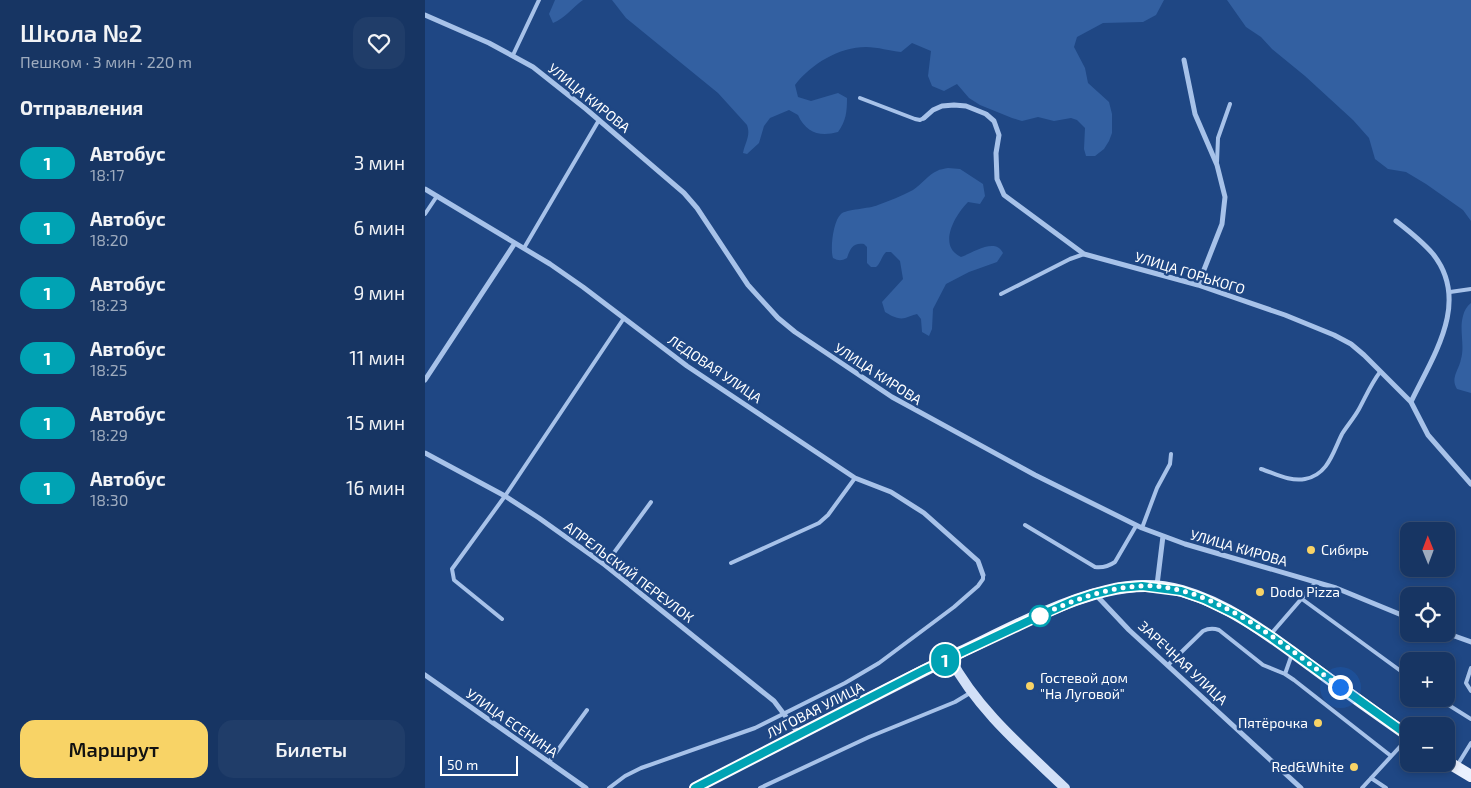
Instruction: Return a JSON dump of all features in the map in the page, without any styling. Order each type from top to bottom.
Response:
[{"type":"main road","name":"ЛУГОВАЯ УЛИЦА","points":[[695,788],[950,658],[1054,609],[1094,594],[1119,588],[1142,586],[1157,586],[1181,591],[1204,599],[1237,615],[1293,652],[1400,730]]},
{"type":"main road","points":[[1455,766],[1471,776]]},
{"type":"street","name":"УЛИЦА КИРОВА","points":[[425,15],[513,55],[533,67],[599,120],[684,194],[697,208],[729,258],[757,296],[778,318],[795,332],[891,398],[1027,471],[1139,527],[1348,593],[1400,614]]},
{"type":"street","points":[[1184,60],[1195,114],[1217,165],[1225,197],[1223,224],[1198,285]]},
{"type":"street","name":"УЛИЦА ГОРЬКОГО","points":[[925,118],[933,110],[942,106],[954,105],[966,106],[994,121],[999,134],[996,153],[997,179],[1004,195],[1084,254],[1198,285],[1285,315],[1335,335],[1351,344],[1411,402],[1428,435],[1471,484]]},
{"type":"street","name":"ЛЕДОВАЯ УЛИЦА","points":[[425,189],[515,242],[583,287],[687,366],[855,478],[891,492],[924,514],[978,561],[983,574]]},
{"type":"street","points":[[1396,220],[1420,240],[1433,254],[1443,270],[1450,292],[1450,311],[1445,331],[1411,402]]},
{"type":"street","points":[[425,380],[515,242]]},
{"type":"street","name":"АПРЕЛЬСКИЙ ПЕРЕУЛОК","points":[[425,452],[505,496],[605,565],[762,691],[784,713],[799,735]]},
{"type":"street","points":[[1157,586],[1163,536]]},
{"type":"street","name":"ЗАРЕЧНАЯ УЛИЦА","points":[[1094,594],[1129,630],[1301,788]]},
{"type":"street","points":[[1455,636],[1471,642]]},
{"type":"street","points":[[950,658],[972,692],[1007,734],[1065,788]]},
{"type":"street","name":"УЛИЦА ЕСЕНИНА","points":[[425,675],[586,788]]},
{"type":"lane","points":[[513,55],[539,0]]},
{"type":"lane","points":[[860,98],[915,119],[925,118]]},
{"type":"lane","points":[[1217,165],[1218,138],[1230,104]]},
{"type":"lane","points":[[524,248],[599,120]]},
{"type":"lane","points":[[425,214],[437,196]]},
{"type":"lane","points":[[1001,294],[1055,266],[1084,254]]},
{"type":"lane","points":[[1450,292],[1471,289]]},
{"type":"lane","points":[[502,619],[454,580],[452,569],[505,496],[624,318]]},
{"type":"lane","points":[[1261,469],[1298,480],[1312,477],[1326,467],[1341,437],[1359,410],[1373,380],[1380,372]]},
{"type":"lane","points":[[1025,525],[1095,567],[1110,565],[1115,562],[1139,527],[1172,459],[1171,454]]},
{"type":"lane","points":[[731,563],[819,523],[828,515],[855,478]]},
{"type":"lane","points":[[605,565],[651,502]]},
{"type":"lane","points":[[609,788],[625,776],[641,768],[755,728],[845,683],[879,663],[947,613],[979,586],[983,579],[983,574]]},
{"type":"lane","points":[[1270,636],[1315,582]]},
{"type":"lane","points":[[1302,599],[1400,670]]},
{"type":"lane","points":[[1168,666],[1203,630],[1215,628],[1263,665],[1285,674],[1391,756]]},
{"type":"lane","points":[[1285,674],[1293,652]]},
{"type":"lane","points":[[1471,668],[1466,683],[1471,691]]},
{"type":"lane","points":[[760,788],[869,737],[955,702],[972,692]]},
{"type":"lane","points":[[1452,707],[1471,719]]},
{"type":"lane","points":[[549,762],[587,710]]},
{"type":"lane","points":[[1455,760],[1471,743]]},
{"type":"lane","points":[[1362,788],[1400,746]]},
{"type":"lane","points":[[1371,778],[1386,788]]},
{"type":"shaded area","points":[[555,0],[583,0],[565,16],[553,23],[549,14]]},
{"type":"shaded area","points":[[612,0],[1164,0],[1156,15],[1143,22],[1103,23],[1077,37],[1074,47],[1085,68],[1088,83],[1109,102],[1112,114],[1112,133],[1109,141],[1104,149],[1095,156],[1086,156],[1084,149],[1085,128],[1077,120],[1071,118],[1054,121],[1038,117],[1022,121],[980,105],[969,98],[957,84],[944,91],[932,86],[928,76],[931,51],[912,43],[901,52],[870,47],[856,48],[836,53],[826,58],[809,70],[795,85],[798,97],[811,101],[838,93],[847,98],[846,116],[838,132],[820,134],[809,130],[798,115],[789,110],[770,118],[764,126],[759,143],[747,154],[743,153],[748,136],[747,125],[718,93],[626,18]]},
{"type":"shaded area","points":[[1227,0],[1471,0],[1471,221],[1463,210],[1426,184],[1406,172],[1388,169],[1375,159],[1369,138],[1353,120],[1272,49],[1261,37],[1246,27]]},
{"type":"shaded area","points":[[948,168],[960,169],[983,184],[985,196],[980,204],[968,202],[958,215],[951,230],[950,246],[961,257],[989,246],[999,248],[1003,253],[997,262],[969,272],[946,284],[933,309],[932,329],[929,336],[922,332],[921,319],[917,314],[900,318],[885,312],[882,302],[903,279],[900,261],[891,252],[886,252],[876,267],[871,267],[867,263],[867,247],[864,244],[855,245],[847,258],[837,260],[833,258],[832,242],[838,218],[844,212],[874,206],[900,196],[913,190],[934,172]]},
{"type":"shaded area","points":[[1471,303],[1471,393],[1457,389],[1454,381],[1462,354],[1463,316]]},
{"type":"bus line","name":"1","points":[[695,788],[924,670],[1000,634],[1073,601],[1130,586],[1169,588],[1194,595],[1222,607],[1270,636],[1400,730]]},
{"type":"place","name":"Сибирь","points":[[1311,550]]},
{"type":"place","name":"Dodo Pizza","points":[[1260,592]]},
{"type":"place","name":"Гостевой дом \"На Луговой\"","points":[[1030,686]]},
{"type":"place","name":"Пятёрочка","points":[[1318,723]]},
{"type":"place","name":"Red&White","points":[[1354,767]]},
{"type":"route","points":[[1040,616],[1083,597],[1119,588],[1157,586],[1169,588],[1194,595],[1222,607],[1270,636],[1340,687]]}]
